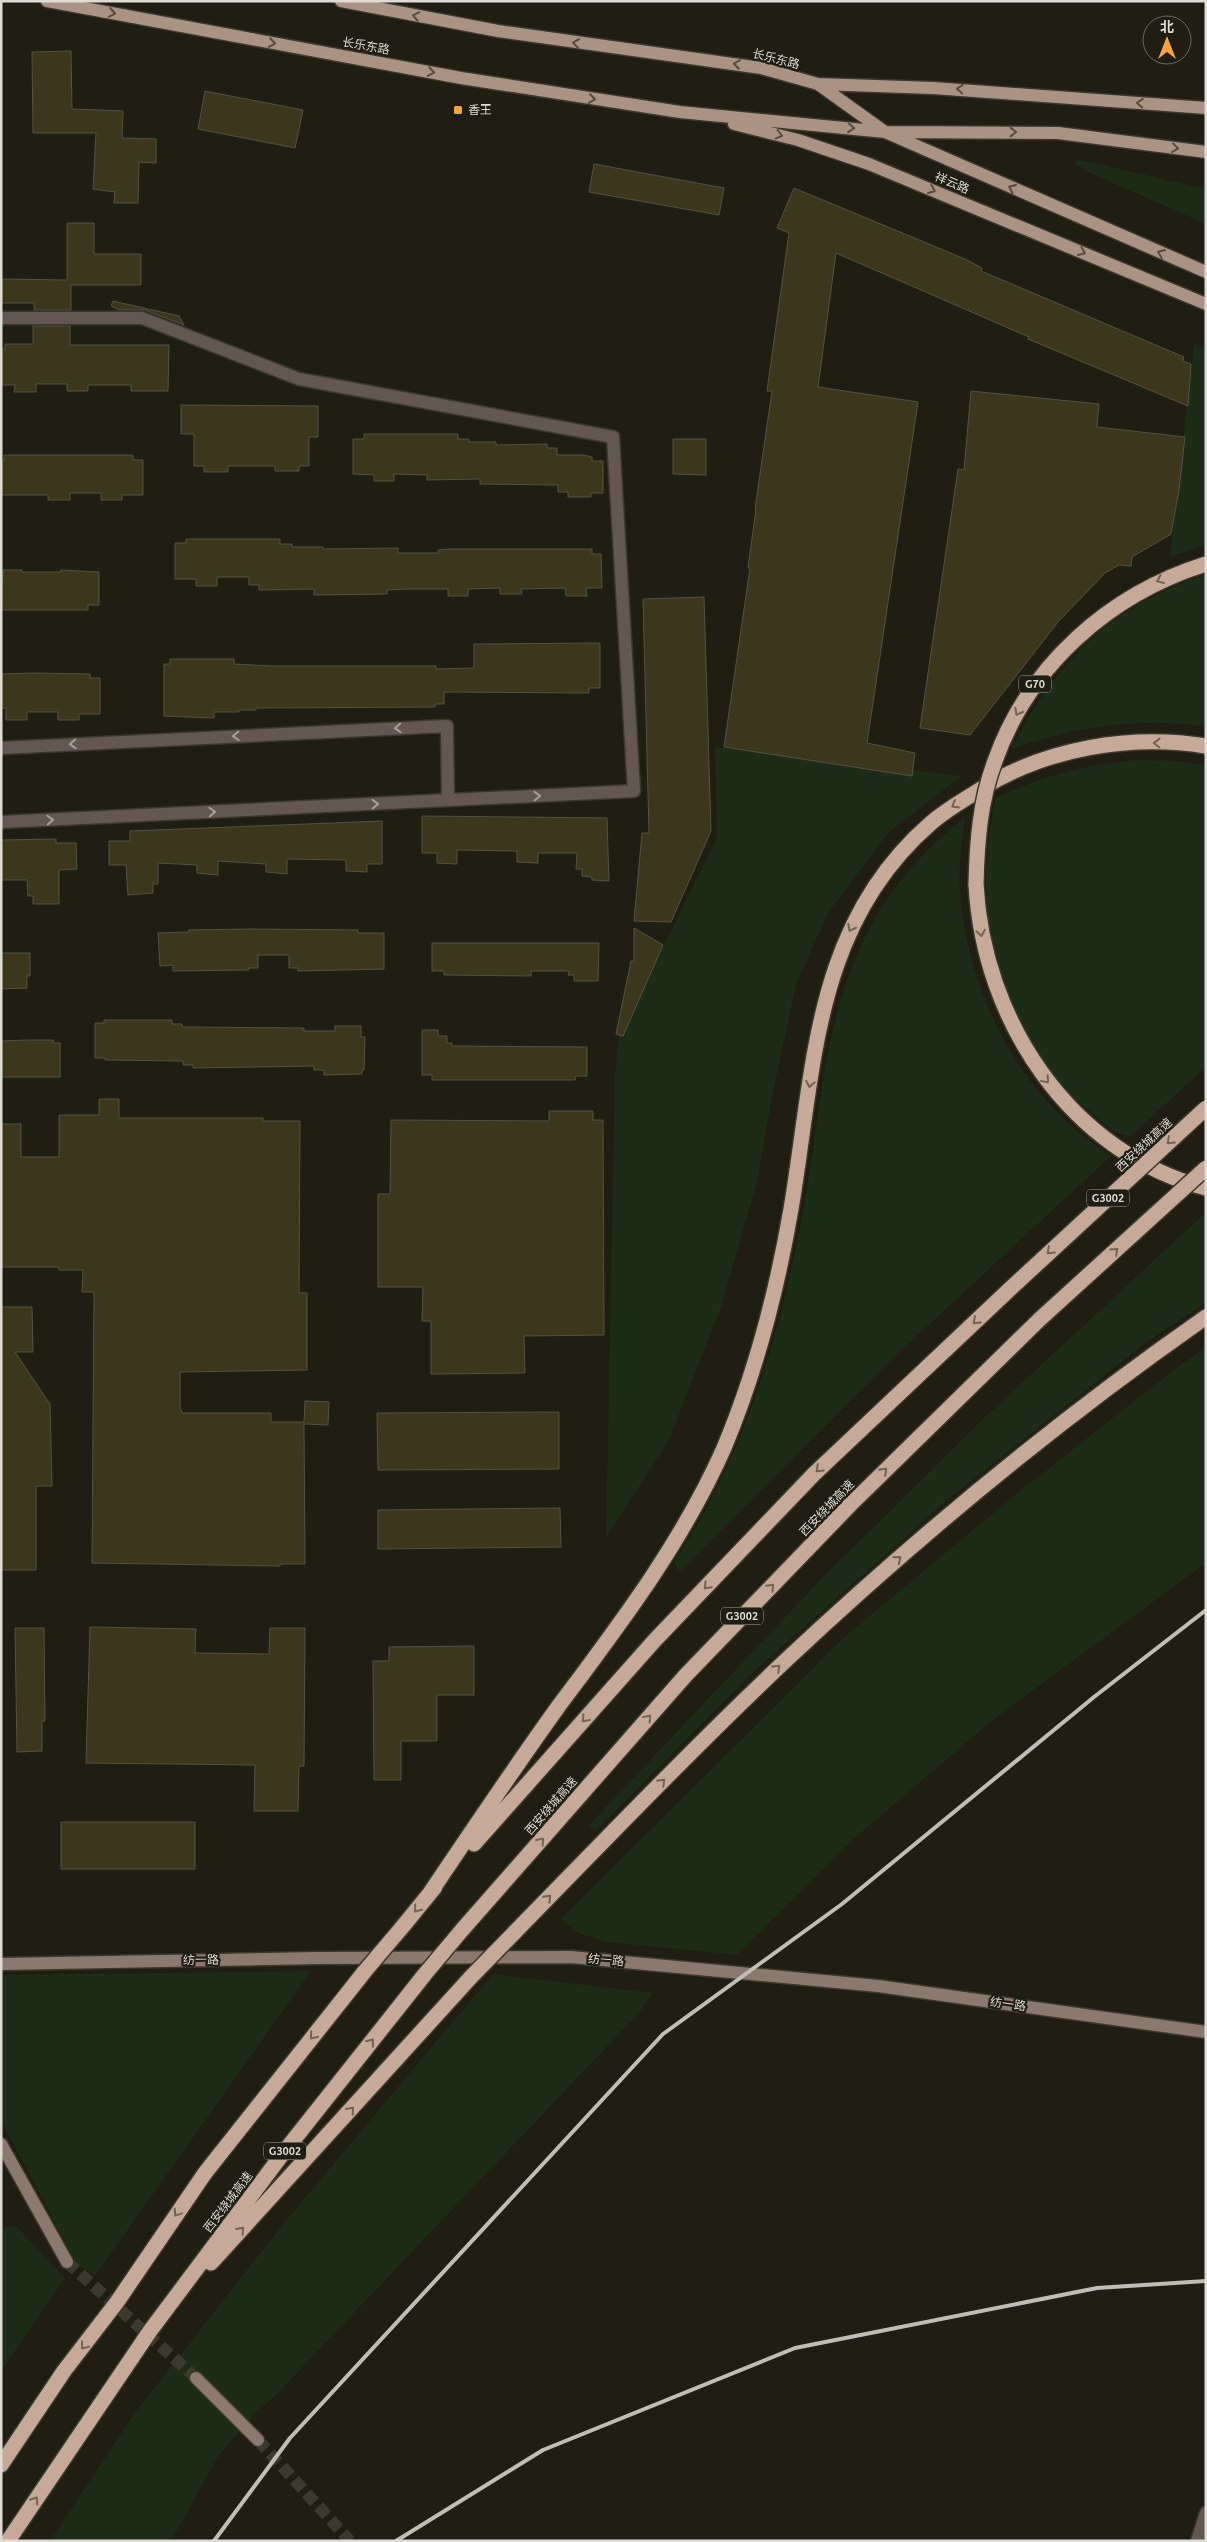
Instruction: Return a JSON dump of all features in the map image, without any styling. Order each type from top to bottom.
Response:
[{"type":"highway","name":"G70","points":[[1206,564],[1157,582],[1114,607],[1068,645],[1034,685],[1008,730],[990,776],[980,819],[976,884],[981,930],[994,982],[1008,1018],[1038,1070],[1070,1106],[1123,1151],[1158,1172],[1206,1188]]},
{"type":"highway","points":[[430,1893],[556,1710],[648,1585],[691,1514],[725,1444],[747,1384],[774,1295],[792,1205],[802,1131],[826,998],[846,937],[866,900],[904,850],[934,821],[997,779],[1019,769],[1068,753],[1116,744],[1178,743],[1206,746]]},
{"type":"highway","name":"西安绕城高速","points":[[1,2464],[64,2372],[117,2302],[204,2173],[365,1971],[430,1893],[656,1640],[814,1474],[1011,1288],[1206,1108]]},
{"type":"highway","name":"西安绕城高速","points":[[8,2541],[150,2331],[284,2152],[462,1930],[684,1676],[850,1505],[1040,1319],[1206,1168]]},
{"type":"highway","points":[[150,2331],[471,1977],[697,1747],[784,1662],[884,1571],[1085,1405],[1206,1317]]},
{"type":"main road","name":"长乐东路","points":[[47,1],[460,78],[680,112]]},
{"type":"main road","name":"长乐东路","points":[[341,1],[498,31],[761,68],[818,84]]},
{"type":"main road","points":[[818,84],[952,89],[1206,108]]},
{"type":"main road","name":"祥云路","points":[[818,84],[885,132],[1206,272]]},
{"type":"main road","points":[[680,112],[885,132],[1058,133],[1206,152]]},
{"type":"main road","name":"祥云路","points":[[680,112],[798,140],[869,164],[1206,304]]},
{"type":"street","points":[[1,318],[142,318],[299,379],[613,437],[634,791],[1,822]]},
{"type":"street","points":[[1,748],[447,726],[448,800]]},
{"type":"street","name":"纺一路","points":[[1,1964],[327,1958],[571,1957],[878,1986],[1206,2032]]},
{"type":"street","points":[[1,2144],[67,2262]]},
{"type":"street","points":[[196,2378],[258,2440]]},
{"type":"street","points":[[1197,2541],[1206,2513]]},
{"type":"green space","points":[[1077,159],[1206,189],[1206,224],[1090,173],[1075,164]]},
{"type":"green space","points":[[1194,343],[1206,348],[1206,545],[1170,557]]},
{"type":"green space","points":[[1206,575],[1206,726],[1154,723],[1107,726],[1060,735],[1011,749],[1046,690],[1089,641],[1114,620],[1142,602],[1172,587]]},
{"type":"green space","points":[[715,747],[962,776],[888,833],[828,913],[796,985],[772,1097],[757,1182],[721,1307],[669,1440],[606,1538],[615,1075],[619,1035],[717,838]]},
{"type":"green space","points":[[1140,760],[1176,761],[1206,765],[1206,1067],[1131,1136],[1119,1133],[1108,1126],[1068,1092],[1037,1051],[1012,1004],[995,955],[988,915],[986,881],[988,848],[995,798],[1031,783],[1066,772],[1101,764]]},
{"type":"green space","points":[[965,817],[960,865],[960,893],[965,932],[975,970],[988,1007],[1006,1043],[1026,1076],[1051,1106],[1079,1133],[1111,1156],[890,1361],[680,1572],[674,1562],[708,1506],[726,1470],[750,1412],[778,1323],[793,1262],[835,1021],[852,966],[878,914],[914,865]]},
{"type":"green space","points":[[1206,1212],[1206,1303],[1144,1344],[946,1501],[752,1673],[595,1832],[589,1825],[820,1580],[985,1417]]},
{"type":"green space","points":[[1206,1347],[1206,1563],[994,1719],[857,1836],[737,1955],[607,1942],[578,1933],[561,1919],[843,1638],[1015,1495],[1176,1368]]},
{"type":"green space","points":[[311,1971],[95,2276],[77,2264],[1,2121],[1,1975]]},
{"type":"green space","points":[[493,1974],[652,1993],[640,2012],[275,2396],[257,2411],[219,2455],[171,2541],[50,2541],[134,2414],[283,2224]]},
{"type":"green space","points":[[16,2226],[65,2278],[1,2371],[1,2232],[5,2227]]},
{"type":"building","points":[[71,51],[72,109],[123,111],[122,138],[156,139],[156,163],[139,162],[138,203],[114,203],[115,192],[93,189],[96,133],[33,133],[32,52]]},
{"type":"building","points":[[205,91],[303,110],[295,148],[198,129]]},
{"type":"building","points":[[594,164],[724,188],[719,215],[589,192]]},
{"type":"building","points":[[794,188],[965,259],[982,268],[981,271],[1184,357],[1183,361],[1191,364],[1188,406],[1028,339],[1029,337],[836,253],[818,387],[918,402],[867,743],[915,753],[912,776],[724,747],[750,568],[748,568],[755,509],[772,391],[767,391],[789,233],[777,228]]},
{"type":"building","points":[[67,223],[94,223],[94,254],[141,254],[141,285],[71,285],[71,310],[34,310],[34,303],[1,303],[1,279],[67,280]]},
{"type":"building","points":[[113,301],[179,316],[184,325],[145,310],[119,310],[111,306]]},
{"type":"building","points":[[33,326],[70,326],[70,345],[169,345],[168,391],[131,391],[131,385],[88,385],[88,391],[67,391],[67,384],[36,384],[36,392],[14,392],[15,385],[1,385],[1,349],[5,349],[5,344],[33,344]]},
{"type":"building","points":[[971,391],[1099,404],[1097,427],[1185,437],[1179,490],[1171,534],[1132,557],[1131,566],[1119,565],[1105,573],[1058,622],[970,735],[920,728],[958,469],[964,470]]},
{"type":"building","points":[[181,405],[318,406],[318,437],[309,437],[309,466],[299,466],[299,471],[275,471],[275,466],[228,466],[228,472],[204,472],[204,466],[194,466],[194,434],[181,434]]},
{"type":"building","points":[[364,434],[458,434],[458,439],[469,439],[469,442],[496,442],[496,445],[547,444],[547,448],[557,448],[557,455],[584,455],[592,457],[592,461],[603,461],[603,493],[591,493],[591,497],[568,497],[568,492],[558,492],[558,485],[480,484],[480,479],[427,480],[427,475],[394,474],[394,481],[374,481],[374,475],[353,474],[353,439],[364,439]]},
{"type":"building","points":[[673,439],[706,439],[706,475],[673,474]]},
{"type":"building","points":[[4,455],[133,455],[133,460],[143,460],[143,495],[122,495],[122,500],[101,500],[101,493],[70,493],[70,500],[48,500],[48,495],[1,495],[1,460],[4,460]]},
{"type":"building","points":[[186,539],[280,539],[280,544],[292,544],[292,547],[323,547],[323,549],[398,548],[398,553],[438,553],[438,550],[449,549],[592,549],[592,554],[601,554],[602,588],[586,588],[587,596],[566,596],[565,588],[521,589],[522,594],[500,594],[500,588],[468,589],[468,596],[448,596],[448,589],[387,590],[387,594],[314,595],[314,589],[259,590],[259,585],[249,585],[249,577],[217,577],[217,586],[196,586],[196,579],[175,579],[175,543],[186,543]]},
{"type":"building","points":[[3,570],[22,570],[22,572],[61,572],[61,570],[99,572],[99,605],[88,605],[88,610],[1,610]]},
{"type":"building","points":[[704,597],[711,831],[671,922],[634,921],[642,833],[649,833],[643,599]]},
{"type":"building","points":[[600,643],[600,688],[589,688],[589,693],[444,692],[444,704],[435,704],[435,707],[256,708],[256,710],[239,710],[239,712],[214,712],[214,718],[164,716],[164,664],[170,664],[170,659],[234,659],[234,664],[271,666],[436,666],[436,669],[474,668],[474,644]]},
{"type":"building","points":[[1,674],[90,674],[90,678],[100,678],[100,714],[79,714],[79,720],[58,720],[58,712],[27,712],[27,720],[6,720],[6,708],[1,708]]},
{"type":"building","points":[[422,816],[607,818],[609,881],[592,880],[592,877],[582,876],[582,869],[576,869],[577,853],[538,853],[538,863],[517,862],[517,851],[457,850],[457,864],[437,863],[437,853],[422,853]]},
{"type":"building","points":[[382,821],[382,864],[367,864],[367,872],[346,871],[346,860],[287,859],[287,874],[266,872],[266,864],[218,861],[218,875],[197,873],[197,865],[158,863],[158,884],[153,884],[153,893],[128,895],[126,865],[109,865],[109,841],[130,841],[130,831]]},
{"type":"building","points":[[56,839],[56,843],[76,843],[77,869],[59,870],[59,904],[33,904],[33,896],[28,896],[27,880],[1,880],[1,840]]},
{"type":"building","points":[[634,928],[663,945],[623,1036],[616,1034],[631,961],[634,961]]},
{"type":"building","points":[[189,930],[358,930],[358,933],[384,933],[384,969],[298,971],[298,968],[289,968],[289,955],[258,955],[258,968],[249,968],[249,970],[173,971],[173,965],[160,966],[158,933],[189,932]]},
{"type":"building","points":[[432,943],[599,943],[598,981],[574,981],[574,975],[568,975],[569,971],[531,971],[531,976],[444,975],[444,971],[432,971]]},
{"type":"building","points":[[1,953],[30,953],[30,976],[27,976],[27,988],[1,989]]},
{"type":"building","points":[[104,1020],[172,1020],[172,1024],[182,1024],[182,1027],[304,1028],[304,1031],[335,1031],[335,1026],[361,1026],[361,1037],[365,1037],[364,1070],[362,1070],[362,1074],[324,1075],[324,1070],[314,1070],[314,1066],[193,1068],[193,1065],[183,1065],[183,1061],[105,1060],[105,1058],[95,1058],[95,1023],[104,1023]]},
{"type":"building","points":[[422,1030],[438,1030],[438,1036],[447,1036],[447,1043],[452,1043],[452,1046],[587,1047],[587,1076],[576,1076],[575,1080],[432,1080],[432,1075],[422,1075]]},
{"type":"building","points":[[53,1040],[54,1043],[60,1043],[60,1077],[1,1077],[1,1041]]},
{"type":"building","points":[[99,1099],[119,1099],[119,1118],[263,1118],[263,1121],[300,1121],[299,1293],[307,1293],[307,1370],[180,1372],[180,1406],[182,1413],[271,1413],[271,1422],[304,1422],[305,1401],[329,1402],[328,1425],[304,1424],[305,1564],[280,1564],[280,1566],[92,1563],[94,1292],[82,1292],[83,1270],[59,1270],[59,1267],[1,1267],[1,1124],[21,1124],[21,1157],[59,1157],[59,1115],[99,1115]]},
{"type":"building","points":[[549,1111],[593,1111],[593,1120],[603,1120],[604,1335],[524,1336],[525,1373],[431,1374],[431,1321],[422,1321],[423,1287],[378,1287],[378,1194],[390,1194],[391,1120],[549,1121]]},
{"type":"building","points":[[1,1307],[32,1307],[33,1352],[15,1352],[50,1404],[52,1486],[36,1486],[36,1570],[1,1570]]},
{"type":"building","points":[[559,1412],[559,1469],[378,1470],[377,1413]]},
{"type":"building","points":[[560,1508],[561,1547],[378,1549],[378,1510]]},
{"type":"building","points":[[90,1627],[196,1629],[195,1653],[269,1654],[270,1628],[305,1628],[304,1766],[299,1766],[298,1811],[254,1811],[255,1765],[86,1763]]},
{"type":"building","points":[[15,1628],[44,1628],[45,1721],[42,1721],[42,1751],[17,1752]]},
{"type":"building","points":[[474,1646],[474,1695],[437,1695],[437,1741],[401,1741],[401,1780],[374,1780],[373,1661],[389,1661],[389,1647]]},
{"type":"building","points":[[61,1822],[195,1822],[195,1869],[61,1869]]},
{"type":"tunnel","points":[[67,2262],[196,2378]]},
{"type":"tunnel","points":[[258,2440],[350,2541]]},
{"type":"railway","points":[[214,2541],[290,2438],[663,2034],[842,1904],[1094,1697],[1206,1610]]},
{"type":"railway","points":[[396,2541],[543,2450],[795,2348],[1097,2288],[1206,2281]]},
{"type":"place","name":"香王","points":[[458,110]]}]
